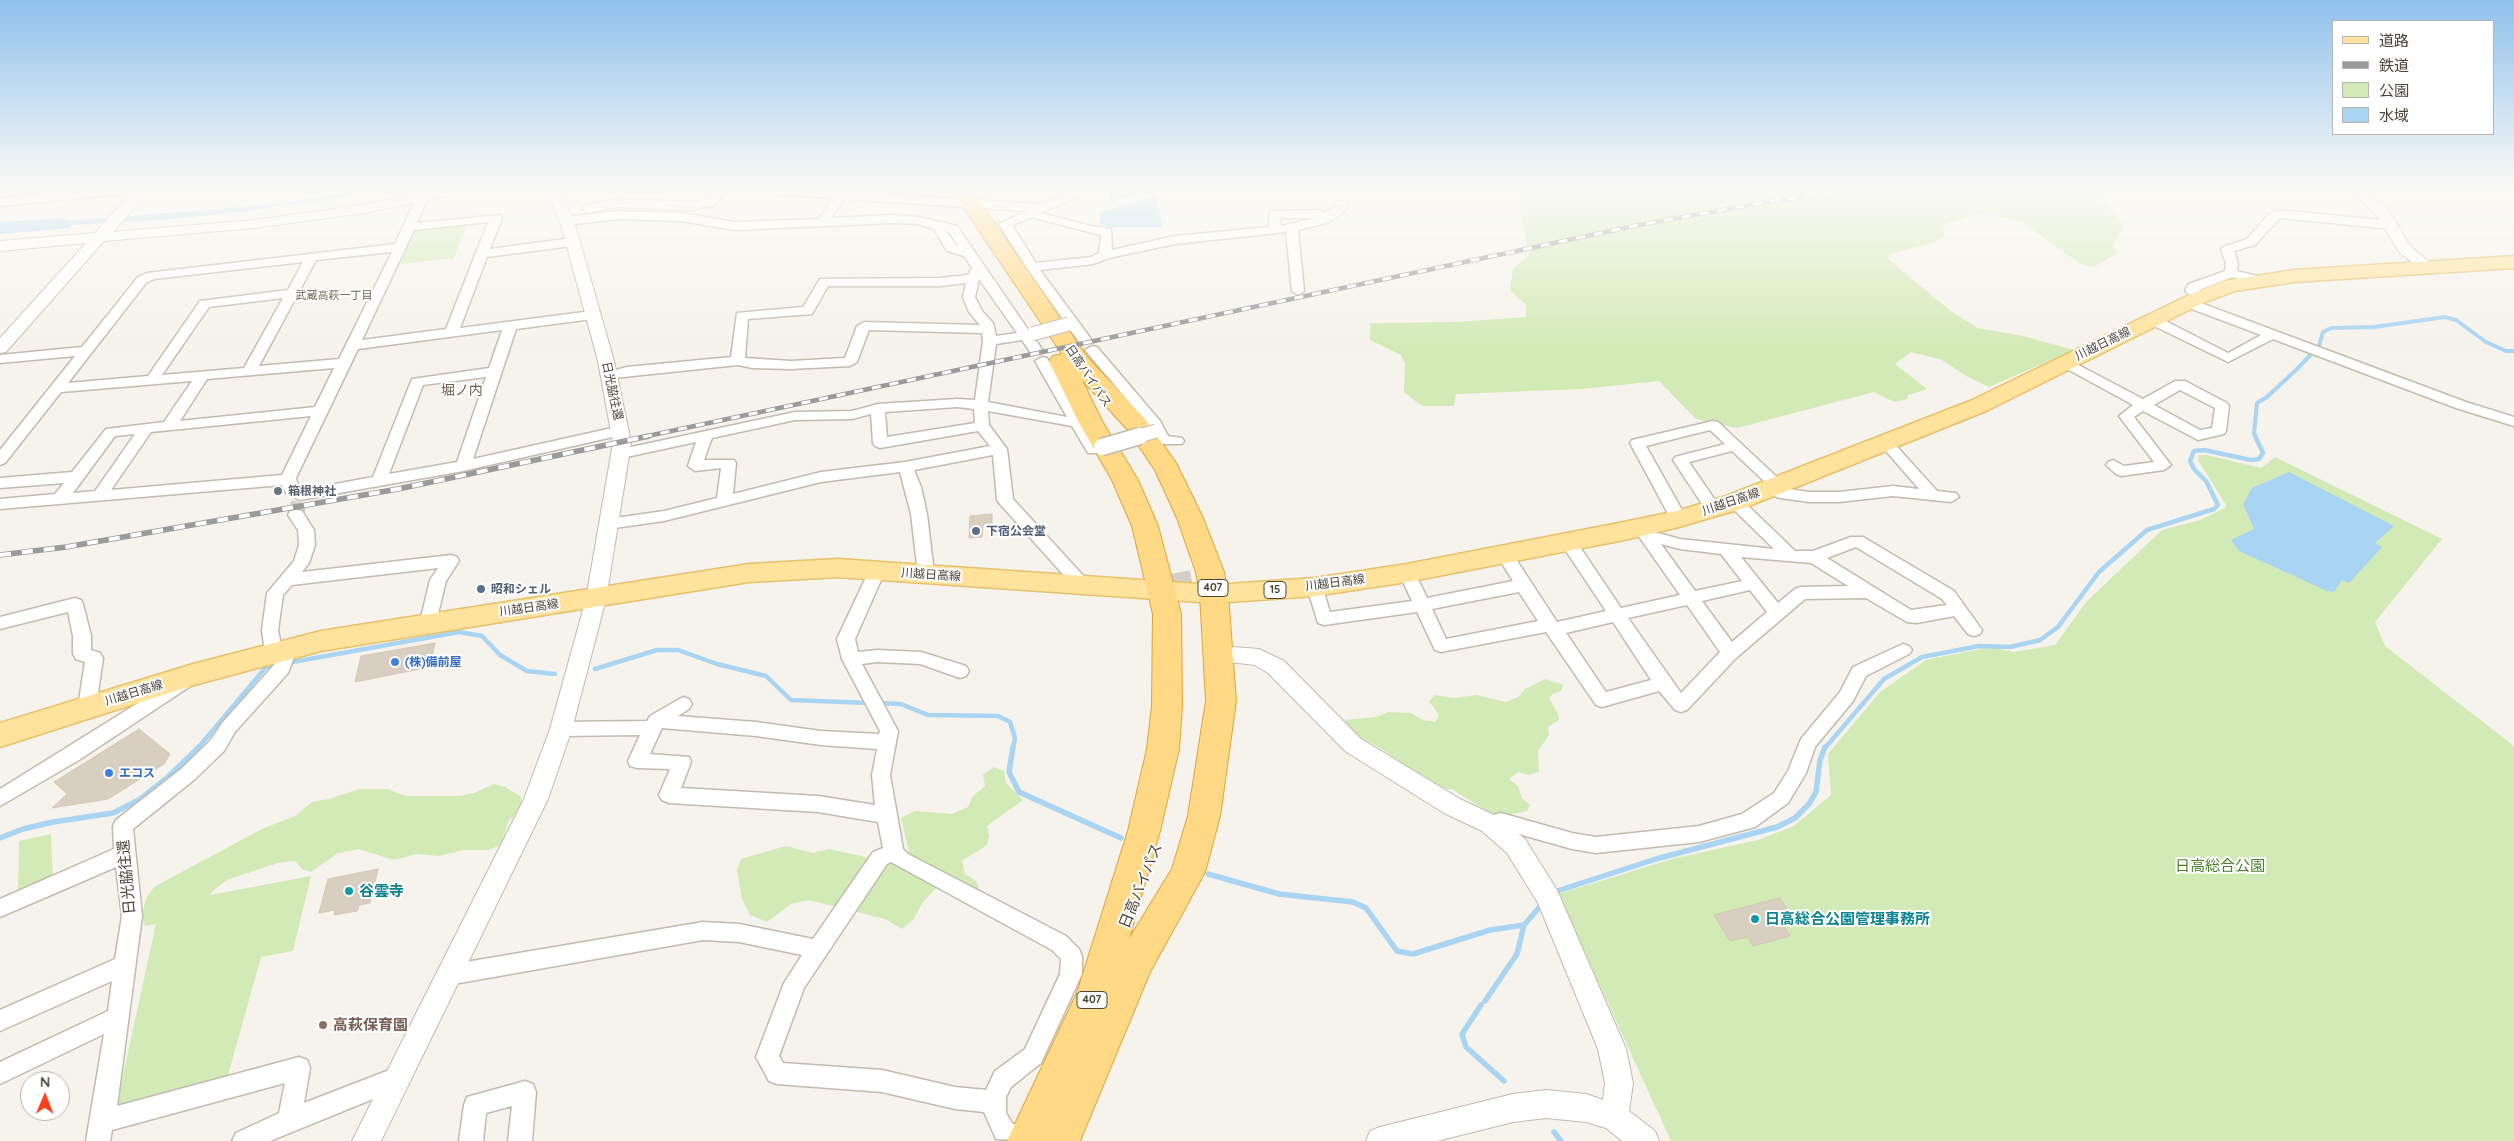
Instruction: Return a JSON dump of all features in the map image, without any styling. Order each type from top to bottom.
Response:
[{"type":"highway","name":"日高バイパス","points":[[991,242],[1065,354],[1155,472],[1179,525],[1178,580]]},
{"type":"highway","name":"407","points":[[1065,354],[1090,421],[1125,480],[1145,526],[1178,580],[1167,614],[1167,706],[1163,748],[1166,851]]},
{"type":"highway","name":"407","points":[[1065,354],[1125,411],[1167,469],[1190,518],[1210,572],[1200,607],[1220,654],[1221,701],[1209,790],[1166,851]]},
{"type":"highway","name":"日高バイパス","points":[[1060,1141],[1137,962],[1166,851],[1198,762],[1206,698],[1200,607]]},
{"type":"highway","name":"日高バイパス","points":[[1026,1141],[1095,994],[1166,851]]},
{"type":"main road","name":"川越日高線","points":[[0,735],[193,675],[282,657],[330,639],[428,622],[455,622],[749,573],[838,568],[1083,586],[1178,580],[1200,607],[1408,573],[1568,542],[1644,531],[1773,487],[1978,406],[2194,300],[2232,285],[2257,280],[2514,262]]},
{"type":"street","points":[[0,246],[30,242]]},
{"type":"street","points":[[0,348],[96,242]]},
{"type":"street","points":[[282,657],[270,630],[275,593],[290,579],[301,564],[307,545],[306,530],[288,478],[402,242]]},
{"type":"street","points":[[452,332],[487,242]]},
{"type":"street","points":[[482,254],[570,242]]},
{"type":"street","name":"日光脇往還","points":[[366,1141],[536,799],[562,729],[596,599],[622,453],[620,431],[609,376],[572,242]]},
{"type":"street","points":[[961,242],[976,273],[1030,335],[1065,354],[1156,424],[1156,431],[1164,441],[1177,441]]},
{"type":"street","points":[[1016,242],[1071,324],[1065,354],[1093,450],[1156,431]]},
{"type":"street","points":[[1105,255],[1106,242]]},
{"type":"street","points":[[1032,267],[1093,260],[1105,255],[1165,242]]},
{"type":"street","points":[[1293,242],[1298,291]]},
{"type":"street","points":[[2231,273],[2232,263],[2227,250],[2232,246],[2250,242]]},
{"type":"street","points":[[2401,242],[2404,249],[2429,269]]},
{"type":"street","points":[[0,460],[142,280],[151,276],[400,247]]},
{"type":"street","points":[[248,373],[312,257]]},
{"type":"street","points":[[976,273],[969,297],[970,304],[986,323],[989,335],[981,405],[982,426],[1000,449],[1005,500],[1083,586]]},
{"type":"street","points":[[738,361],[742,316],[807,311],[824,282],[940,282],[976,273]]},
{"type":"street","points":[[2257,280],[2231,273],[2194,287],[2191,290],[2194,300],[2273,334],[2460,405],[2514,422]]},
{"type":"street","points":[[151,381],[205,304],[292,293]]},
{"type":"street","points":[[354,345],[592,315]]},
{"type":"street","points":[[2153,320],[2228,358],[2273,334]]},
{"type":"street","points":[[463,466],[511,324]]},
{"type":"street","points":[[609,376],[627,372],[738,361],[752,364],[791,365],[850,362],[864,326],[989,335],[1030,335],[1071,324]]},
{"type":"street","points":[[0,359],[87,351]]},
{"type":"street","points":[[2065,362],[2143,405],[2198,435],[2220,431],[2222,406],[2180,384],[2143,405],[2126,416],[2164,465],[2121,471],[2113,465]]},
{"type":"street","points":[[58,388],[248,373],[345,363]]},
{"type":"street","points":[[379,480],[417,382],[494,372]]},
{"type":"street","points":[[169,426],[201,377]]},
{"type":"street","points":[[622,453],[795,416],[852,415],[878,408],[957,403],[981,405],[1070,422]]},
{"type":"street","points":[[878,408],[880,443],[982,426]]},
{"type":"street","points":[[60,500],[107,433],[321,412]]},
{"type":"street","points":[[1679,519],[1637,443],[1713,425],[1780,493],[1809,497],[1839,497],[1892,491],[1951,497]]},
{"type":"street","points":[[99,496],[147,428]]},
{"type":"street","points":[[298,504],[379,480],[463,466],[620,431]]},
{"type":"street","points":[[705,436],[695,466],[729,463],[725,499]]},
{"type":"street","points":[[1886,443],[1932,494]]},
{"type":"street","points":[[1735,446],[1680,460],[1724,505],[1791,557]]},
{"type":"street","points":[[608,524],[664,516],[725,499],[822,477],[905,467],[1000,449]]},
{"type":"street","points":[[905,467],[913,487],[919,514],[926,574]]},
{"type":"street","points":[[0,483],[76,478]]},
{"type":"street","points":[[0,504],[277,481],[288,478]]},
{"type":"street","points":[[1644,531],[1680,544],[1791,557],[1814,557],[1857,541],[1948,595],[1974,630]]},
{"type":"street","points":[[1644,531],[1730,653]]},
{"type":"street","points":[[1568,542],[1663,683],[1682,705],[1730,653],[1801,592],[1870,592]]},
{"type":"street","points":[[1726,549],[1777,614]]},
{"type":"street","points":[[1504,554],[1602,700],[1663,683]]},
{"type":"street","points":[[1814,557],[1907,616],[1917,617],[1958,609]]},
{"type":"street","points":[[290,579],[451,560],[438,580],[428,622]]},
{"type":"street","points":[[878,571],[846,639],[851,659],[870,693],[888,736],[881,775],[886,815],[894,852],[900,860],[1059,943],[1072,956],[1071,974],[1033,1056],[1004,1079],[995,1102],[995,1115],[1004,1131],[1026,1141]]},
{"type":"street","points":[[1408,573],[1442,646],[1618,615],[1753,584]]},
{"type":"street","points":[[1315,587],[1324,619],[1422,604],[1524,585]]},
{"type":"street","points":[[0,623],[75,604],[82,636],[82,654],[94,658],[87,707]]},
{"type":"street","points":[[1490,824],[1501,820],[1572,841],[1596,845],[1699,834],[1748,821],[1781,798],[1797,773],[1807,744],[1847,696],[1859,672],[1903,650]]},
{"type":"street","points":[[1220,654],[1259,657],[1276,667],[1353,746],[1452,806],[1490,824],[1516,846],[1549,901],[1612,1049],[1619,1083],[1614,1117]]},
{"type":"street","points":[[851,659],[878,656],[921,658],[960,672]]},
{"type":"street","name":"日光脇往還","points":[[100,1131],[132,916],[124,854],[123,826],[188,774],[217,746],[229,727],[282,657]]},
{"type":"street","points":[[0,798],[127,720],[193,675]]},
{"type":"street","points":[[127,720],[128,694]]},
{"type":"street","points":[[683,704],[653,725],[637,761],[682,762],[669,795],[818,804],[886,815]]},
{"type":"street","points":[[562,729],[653,725],[756,729],[821,738],[888,736]]},
{"type":"street","points":[[894,852],[880,858],[817,949],[796,983],[767,1057],[777,1073],[882,1081],[956,1098],[995,1102]]},
{"type":"street","points":[[0,908],[124,854]]},
{"type":"street","points":[[448,975],[703,931],[738,933],[817,949]]},
{"type":"street","points":[[0,1021],[125,965]]},
{"type":"street","points":[[0,1074],[117,1016]]},
{"type":"street","points":[[100,1131],[299,1068],[289,1120]]},
{"type":"street","points":[[244,1141],[289,1120],[397,1078]]},
{"type":"street","points":[[471,1141],[475,1105],[524,1092],[520,1141]]},
{"type":"street","points":[[1380,1141],[1512,1108],[1546,1104],[1586,1108],[1614,1117],[1645,1141]]},
{"type":"green space","points":[[410,242],[460,242],[454,258],[400,264]]},
{"type":"green space","points":[[1526,242],[1935,242],[1894,253],[1887,258],[1952,312],[1978,328],[2023,336],[2074,350],[1989,387],[1968,377],[1942,360],[1911,352],[1895,364],[1927,389],[1908,395],[1907,399],[1894,402],[1874,392],[1737,428],[1696,419],[1659,381],[1582,389],[1456,394],[1454,406],[1422,406],[1404,392],[1405,363],[1401,355],[1370,340],[1370,323],[1457,322],[1526,317],[1526,305],[1510,290],[1513,269],[1529,255]]},
{"type":"green space","points":[[2050,242],[2115,242],[2113,245],[2116,254],[2094,267],[2079,263]]},
{"type":"green space","name":"日高総合公園","points":[[2199,455],[2207,455],[2261,468],[2275,457],[2442,539],[2375,622],[2385,646],[2514,746],[2514,1141],[1671,1141],[1558,894],[1672,859],[1758,840],[1794,826],[1831,795],[1828,754],[1880,692],[1926,660],[1990,647],[2014,652],[2055,645],[2087,601],[2162,530],[2200,520],[2225,508],[2226,505],[2198,460]]},
{"type":"green space","points":[[1545,679],[1563,685],[1561,691],[1549,698],[1558,714],[1559,720],[1548,727],[1549,735],[1538,751],[1539,772],[1529,775],[1518,772],[1509,779],[1518,786],[1522,798],[1530,805],[1527,811],[1507,815],[1488,812],[1452,789],[1441,790],[1380,748],[1355,735],[1346,726],[1345,720],[1376,717],[1388,712],[1411,713],[1423,720],[1435,722],[1439,715],[1429,701],[1435,695],[1455,698],[1476,695],[1506,702],[1518,697],[1525,689]]},
{"type":"green space","points":[[994,767],[1004,771],[1006,783],[1023,800],[987,826],[989,836],[987,845],[962,861],[965,874],[976,881],[979,889],[972,889],[954,881],[936,888],[923,902],[913,920],[902,929],[885,919],[809,900],[791,904],[767,922],[750,915],[742,899],[737,870],[741,859],[786,846],[813,853],[829,849],[888,862],[909,852],[901,818],[915,811],[952,814],[968,807],[973,796],[985,786],[983,775]]},
{"type":"green space","points":[[494,784],[505,787],[520,796],[524,805],[508,822],[501,845],[488,850],[463,850],[439,856],[417,854],[393,860],[359,849],[338,853],[311,872],[302,869],[295,861],[278,863],[227,880],[215,889],[210,895],[311,876],[293,951],[261,957],[226,1082],[115,1112],[156,924],[145,926],[142,915],[146,898],[154,887],[262,829],[295,816],[312,802],[329,799],[359,789],[387,789],[406,796],[459,796],[474,793]]},
{"type":"green space","points":[[51,834],[53,882],[18,896],[19,841]]},
{"type":"water","points":[[2289,472],[2394,526],[2375,543],[2382,547],[2349,583],[2342,580],[2334,592],[2327,591],[2239,551],[2231,540],[2254,529],[2243,504],[2252,488]]},
{"type":"building","name":"下宿公会堂","points":[[992,514],[992,525],[983,525],[982,537],[969,538],[970,516]]},
{"type":"building","name":"(株)備前屋","points":[[435,643],[430,667],[355,682],[361,656]]},
{"type":"building","name":"エコス","points":[[139,729],[170,754],[164,764],[108,799],[52,808],[67,794],[54,782]]},
{"type":"building","name":"谷雲寺","points":[[378,869],[370,903],[359,905],[357,911],[334,915],[335,910],[319,913],[328,879]]},
{"type":"building","name":"日高総合公園管理事務所","points":[[1780,898],[1796,923],[1784,926],[1790,936],[1753,946],[1748,937],[1730,941],[1714,915]]},
{"type":"waterway","points":[[2256,437],[2254,433],[2257,403],[2267,397],[2298,368],[2319,346],[2323,332],[2331,328],[2374,327],[2445,317],[2456,320],[2486,342],[2506,351],[2514,351]]},
{"type":"waterway","points":[[1825,748],[1884,679],[1922,657],[1979,646],[2010,647],[2040,640],[2058,627],[2099,572],[2147,530],[2214,509],[2218,505],[2206,481],[2194,469],[2190,461],[2194,451],[2204,450],[2251,460],[2259,459],[2263,453],[2255,436]]},
{"type":"waterway","points":[[287,663],[459,632],[482,636],[500,655],[527,671],[555,674]]},
{"type":"waterway","points":[[595,669],[657,650],[678,650],[717,664],[766,676],[791,700],[870,703]]},
{"type":"waterway","points":[[198,748],[266,667],[277,665]]},
{"type":"waterway","points":[[877,703],[901,704],[928,715],[998,716],[1010,722],[1015,738],[1013,748]]},
{"type":"waterway","points":[[1013,747],[1009,772],[1019,792],[1121,838]]},
{"type":"waterway","points":[[1554,892],[1656,859],[1777,827],[1795,818],[1809,804],[1816,792],[1820,760],[1825,747]]},
{"type":"waterway","points":[[0,838],[23,829],[53,822],[113,813],[139,800],[167,778],[198,748]]},
{"type":"waterway","points":[[1208,874],[1279,894],[1353,902],[1366,908],[1397,951],[1413,954],[1490,930],[1524,925]]},
{"type":"waterway","points":[[1524,925],[1543,903]]},
{"type":"waterway","points":[[1485,1001],[1517,954],[1524,925]]},
{"type":"waterway","points":[[1481,1005],[1462,1034],[1466,1047],[1504,1081]]},
{"type":"waterway","points":[[1554,1132],[1561,1141]]},
{"type":"tunnel","points":[[296,515],[299,502]]},
{"type":"tunnel","points":[[1176,573],[1184,613]]},
{"type":"railway","points":[[643,437],[1558,242]]},
{"type":"railway","points":[[0,555],[66,547],[398,489],[649,436]]},
{"type":"place","name":"箱根神社","points":[[278,491]]},
{"type":"place","name":"下宿公会堂","points":[[976,531]]},
{"type":"place","name":"昭和シェル","points":[[481,589]]},
{"type":"place","name":"(株)備前屋","points":[[395,662]]},
{"type":"place","name":"エコス","points":[[109,773]]},
{"type":"place","name":"谷雲寺","points":[[349,891]]},
{"type":"place","name":"日高総合公園管理事務所","points":[[1755,919]]},
{"type":"place","name":"高萩保育園","points":[[323,1025]]},
{"type":"district","name":"武蔵高萩一丁目","points":[[334,296]]},
{"type":"district","name":"堀ノ内","points":[[462,391]]}]
